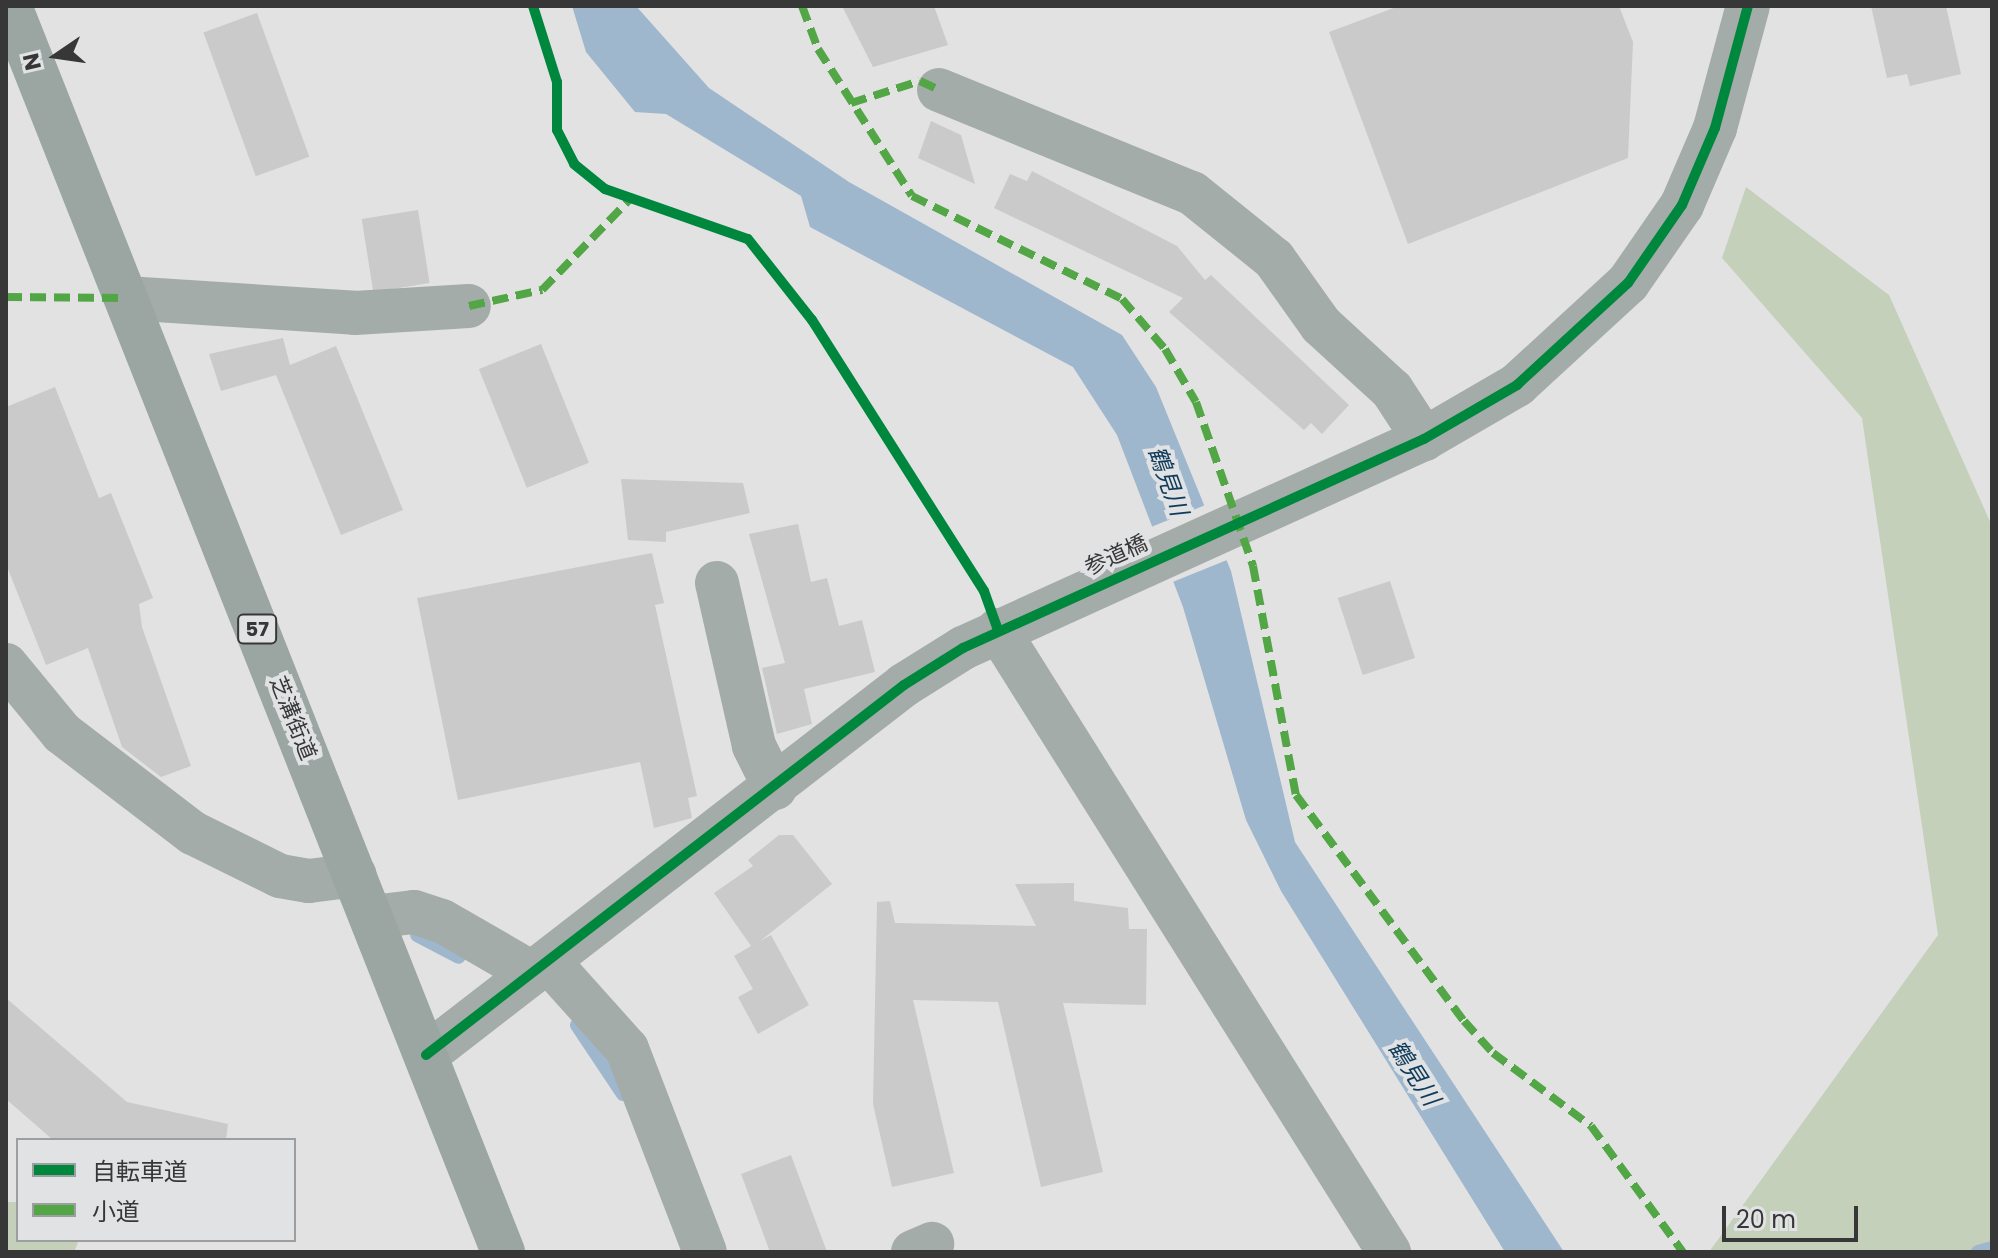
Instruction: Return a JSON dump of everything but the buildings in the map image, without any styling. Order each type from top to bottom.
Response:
[{"type":"main road","name":"芝溝街道","points":[[10,6],[503,1252]]},
{"type":"street","name":"参道橋","points":[[426,1055],[775,788],[904,685],[1009,624],[1424,439],[1517,385],[1628,283],[1682,205],[1715,128],[1748,6]]},
{"type":"street","points":[[939,90],[1192,193],[1274,259],[1321,325],[1392,390],[1424,439]]},
{"type":"street","points":[[126,298],[355,313],[469,306]]},
{"type":"street","points":[[717,583],[754,746],[775,788]]},
{"type":"street","points":[[1009,624],[1389,1252]]},
{"type":"street","points":[[6,665],[62,733],[193,833],[280,876],[309,881],[355,875]]},
{"type":"street","points":[[372,917],[414,912],[442,921],[540,967],[627,1049],[705,1252]]},
{"type":"green space","points":[[1746,187],[1889,295],[1992,526],[1992,1252],[1709,1252],[1938,935],[1862,418],[1722,258]]},
{"type":"green space","points":[[6,1202],[16,1202],[16,1242],[78,1242],[74,1252],[6,1252]]},
{"type":"water","name":"鶴見川","points":[[572,6],[636,6],[709,88],[849,182],[1122,335],[1156,387],[1231,571],[1295,842],[1564,1252],[1505,1252],[1281,891],[1246,820],[1183,607],[1117,435],[1073,367],[810,227],[801,196],[666,114],[635,112],[586,52]]},
{"type":"pier","points":[[1208,504],[1230,559],[1171,583],[1149,528]]},
{"type":"waterway","points":[[417,935],[459,957]]},
{"type":"waterway","points":[[577,1025],[623,1094]]},
{"type":"waterway","points":[[1978,1252],[1992,1248]]},
{"type":"marked path","points":[[802,6],[818,49],[912,196],[1122,299],[1165,349],[1196,402],[1253,566],[1296,795],[1464,1021],[1493,1053],[1591,1126],[1683,1252]]},
{"type":"marked path","points":[[851,103],[920,81],[939,90]]},
{"type":"marked path","points":[[469,306],[542,290],[631,198]]},
{"type":"marked path","points":[[6,297],[126,298]]},
{"type":"cycle path","points":[[533,6],[557,82],[557,130],[574,164],[605,189],[748,239],[812,320],[984,591],[998,630]]},
{"type":"cycle path","points":[[426,1055],[904,685],[963,648],[1424,439],[1517,385],[1628,283],[1682,205],[1715,128],[1748,6]]}]
